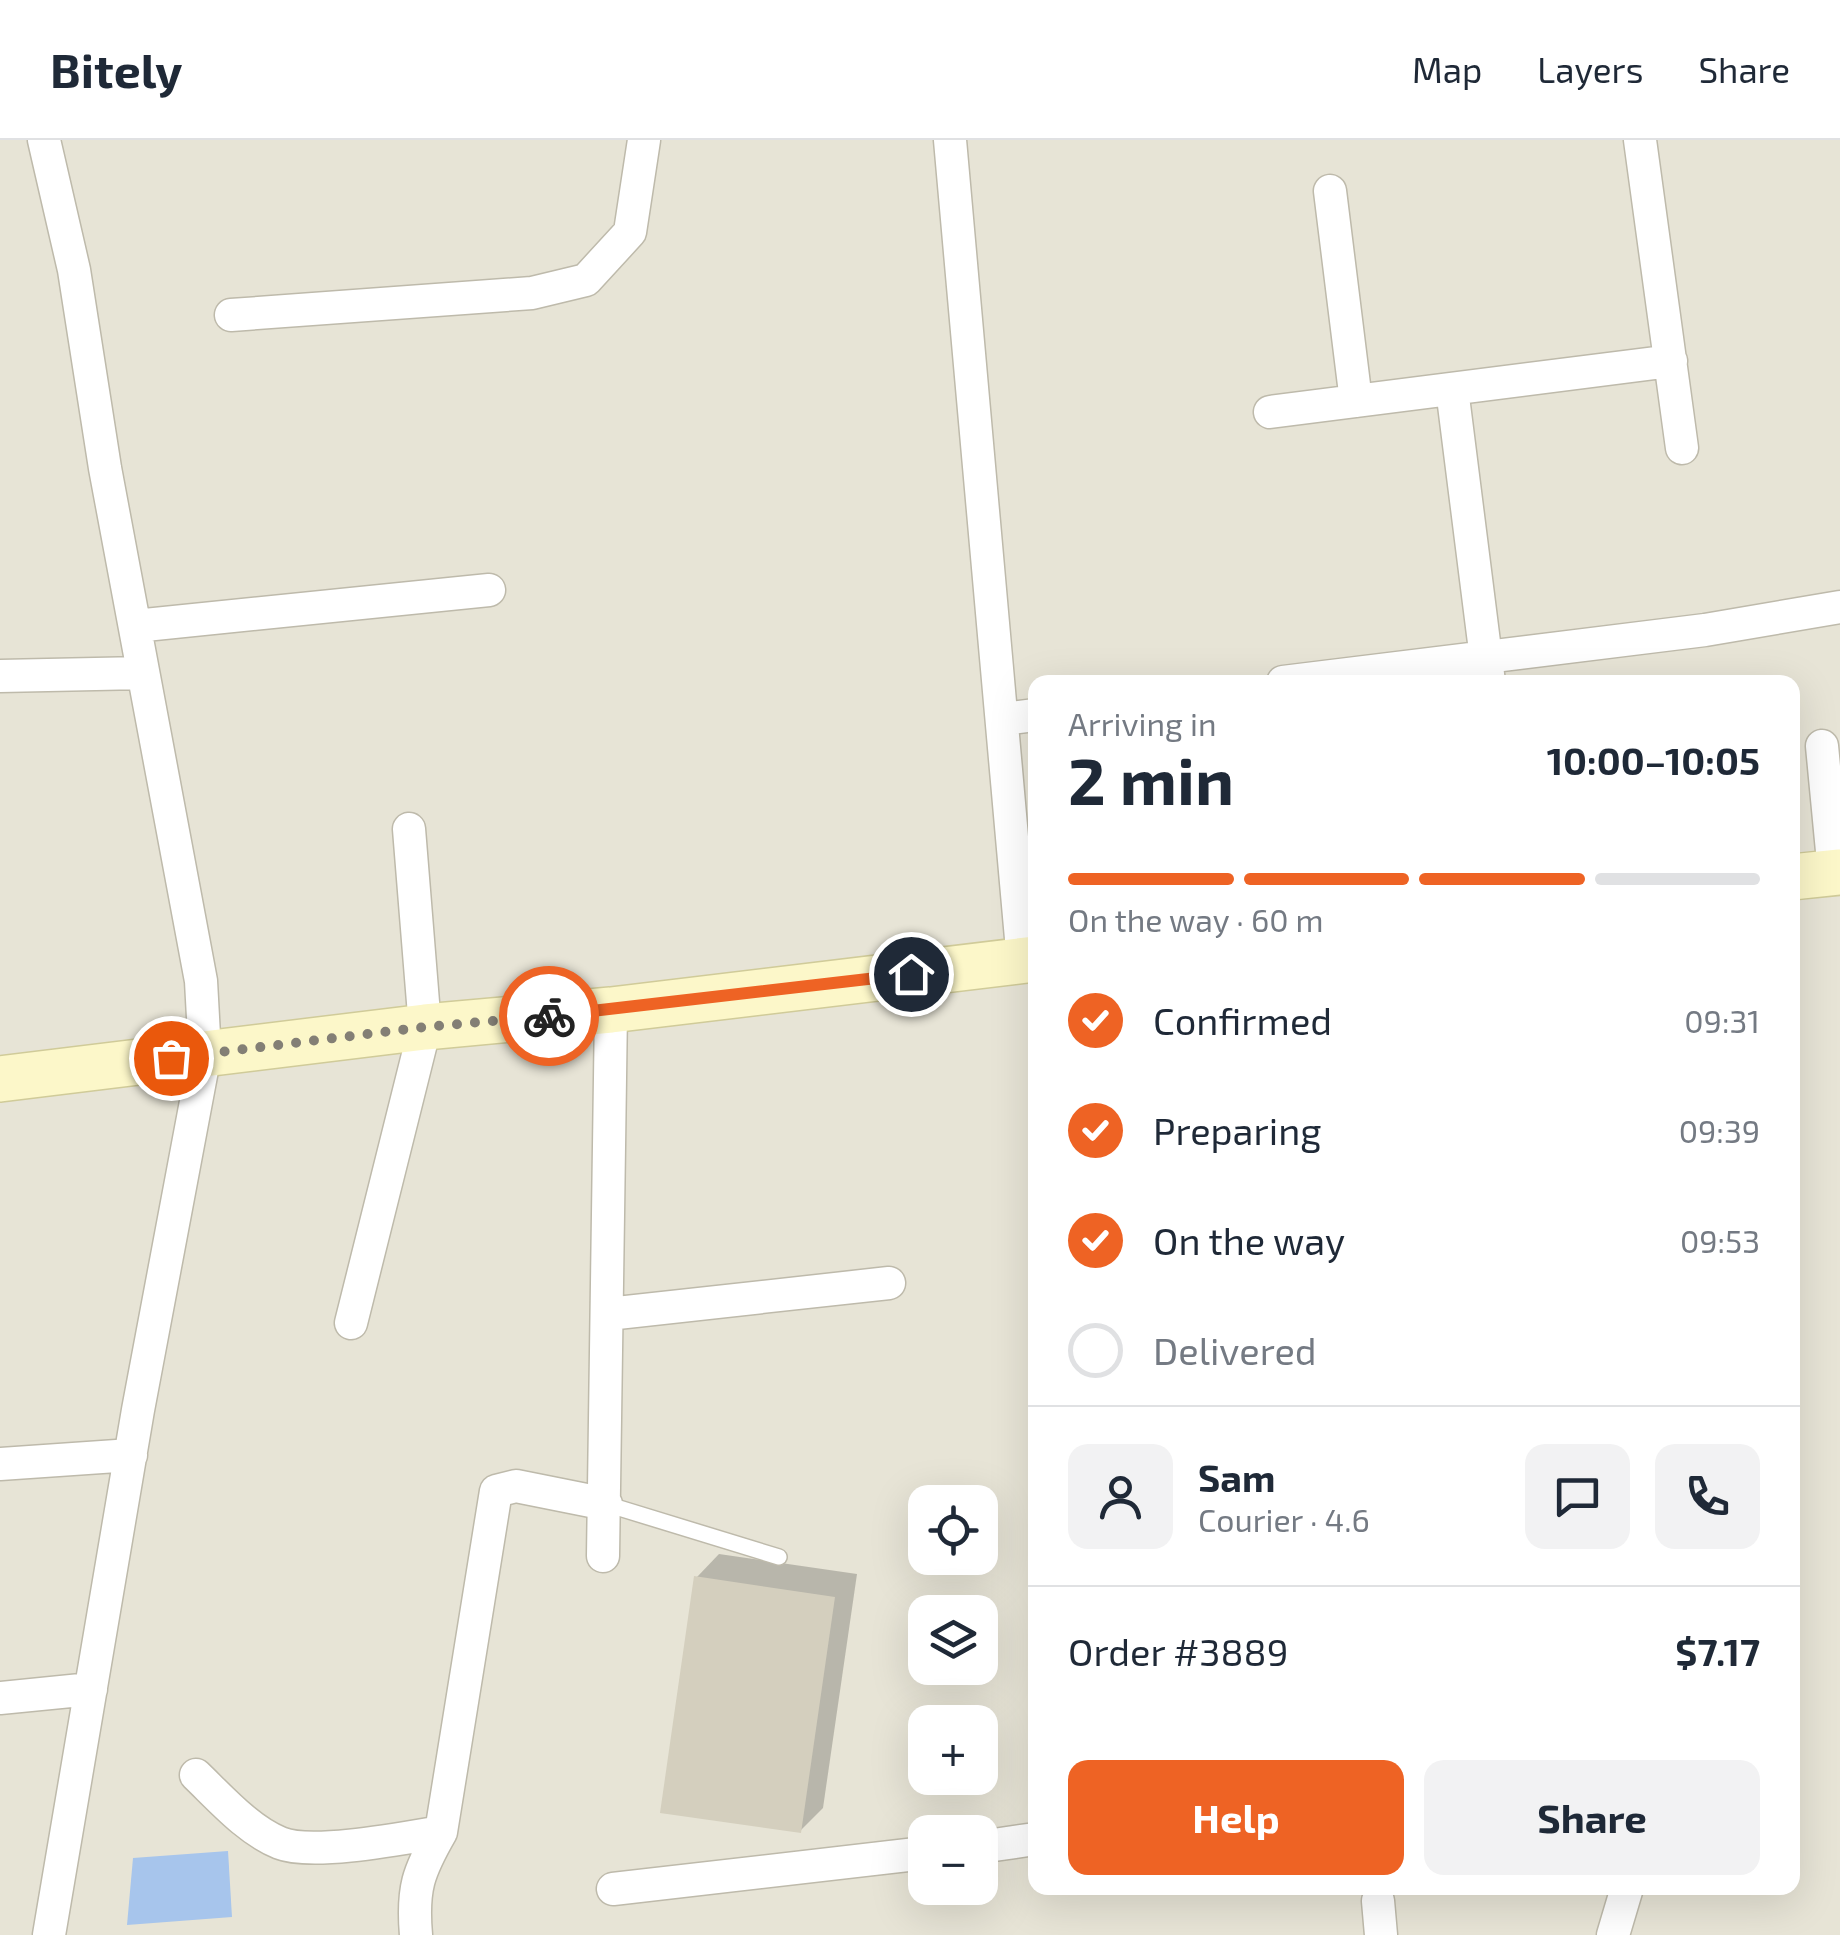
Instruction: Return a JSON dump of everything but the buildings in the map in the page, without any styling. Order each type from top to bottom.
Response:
[{"type":"street","points":[[44,140],[74,270],[104,468],[202,981],[205,1054],[130,1455],[49,1935]]},
{"type":"street","points":[[231,315],[532,293],[586,280],[630,232],[644,140]]},
{"type":"street","points":[[950,140],[1002,720],[1028,951]]},
{"type":"street","points":[[1640,140],[1682,448]]},
{"type":"street","points":[[1330,191],[1356,401]]},
{"type":"street","points":[[1270,412],[1670,362]]},
{"type":"street","points":[[1452,389],[1488,669]]},
{"type":"street","points":[[135,626],[489,590]]},
{"type":"street","points":[[1393,675],[1488,669],[1840,607]]},
{"type":"street","points":[[0,676],[143,672]]},
{"type":"street","points":[[1002,720],[1028,716]]},
{"type":"street","points":[[1822,746],[1822,874]]},
{"type":"street","points":[[351,1323],[425,1027],[409,828]]},
{"type":"street","points":[[0,1079],[1028,960]]},
{"type":"street","points":[[602,1556],[606,1504],[612,1010]]},
{"type":"street","points":[[608,1314],[889,1283]]},
{"type":"street","points":[[0,1464],[130,1455]]},
{"type":"street","points":[[416,1935],[413,1905],[420,1868],[441,1832],[496,1491],[516,1486],[606,1504]]},
{"type":"street","points":[[0,1698],[91,1689]]},
{"type":"street","points":[[196,1775],[240,1817],[281,1844],[327,1848],[441,1832]]},
{"type":"street","points":[[998,1844],[1028,1840]]},
{"type":"street","points":[[613,1889],[908,1856]]},
{"type":"street","points":[[1613,1935],[1625,1895]]},
{"type":"street","points":[[1378,1901],[1382,1935]]},
{"type":"lane","points":[[606,1504],[779,1557]]},
{"type":"shaded area","points":[[0,140],[1840,140],[1840,1935],[0,1935]]},
{"type":"water","points":[[228,1851],[232,1917],[127,1925],[133,1858]]},
{"type":"way so far","points":[[171,1058],[549,1016]]},
{"type":"route","points":[[549,1016],[911,974]]}]
